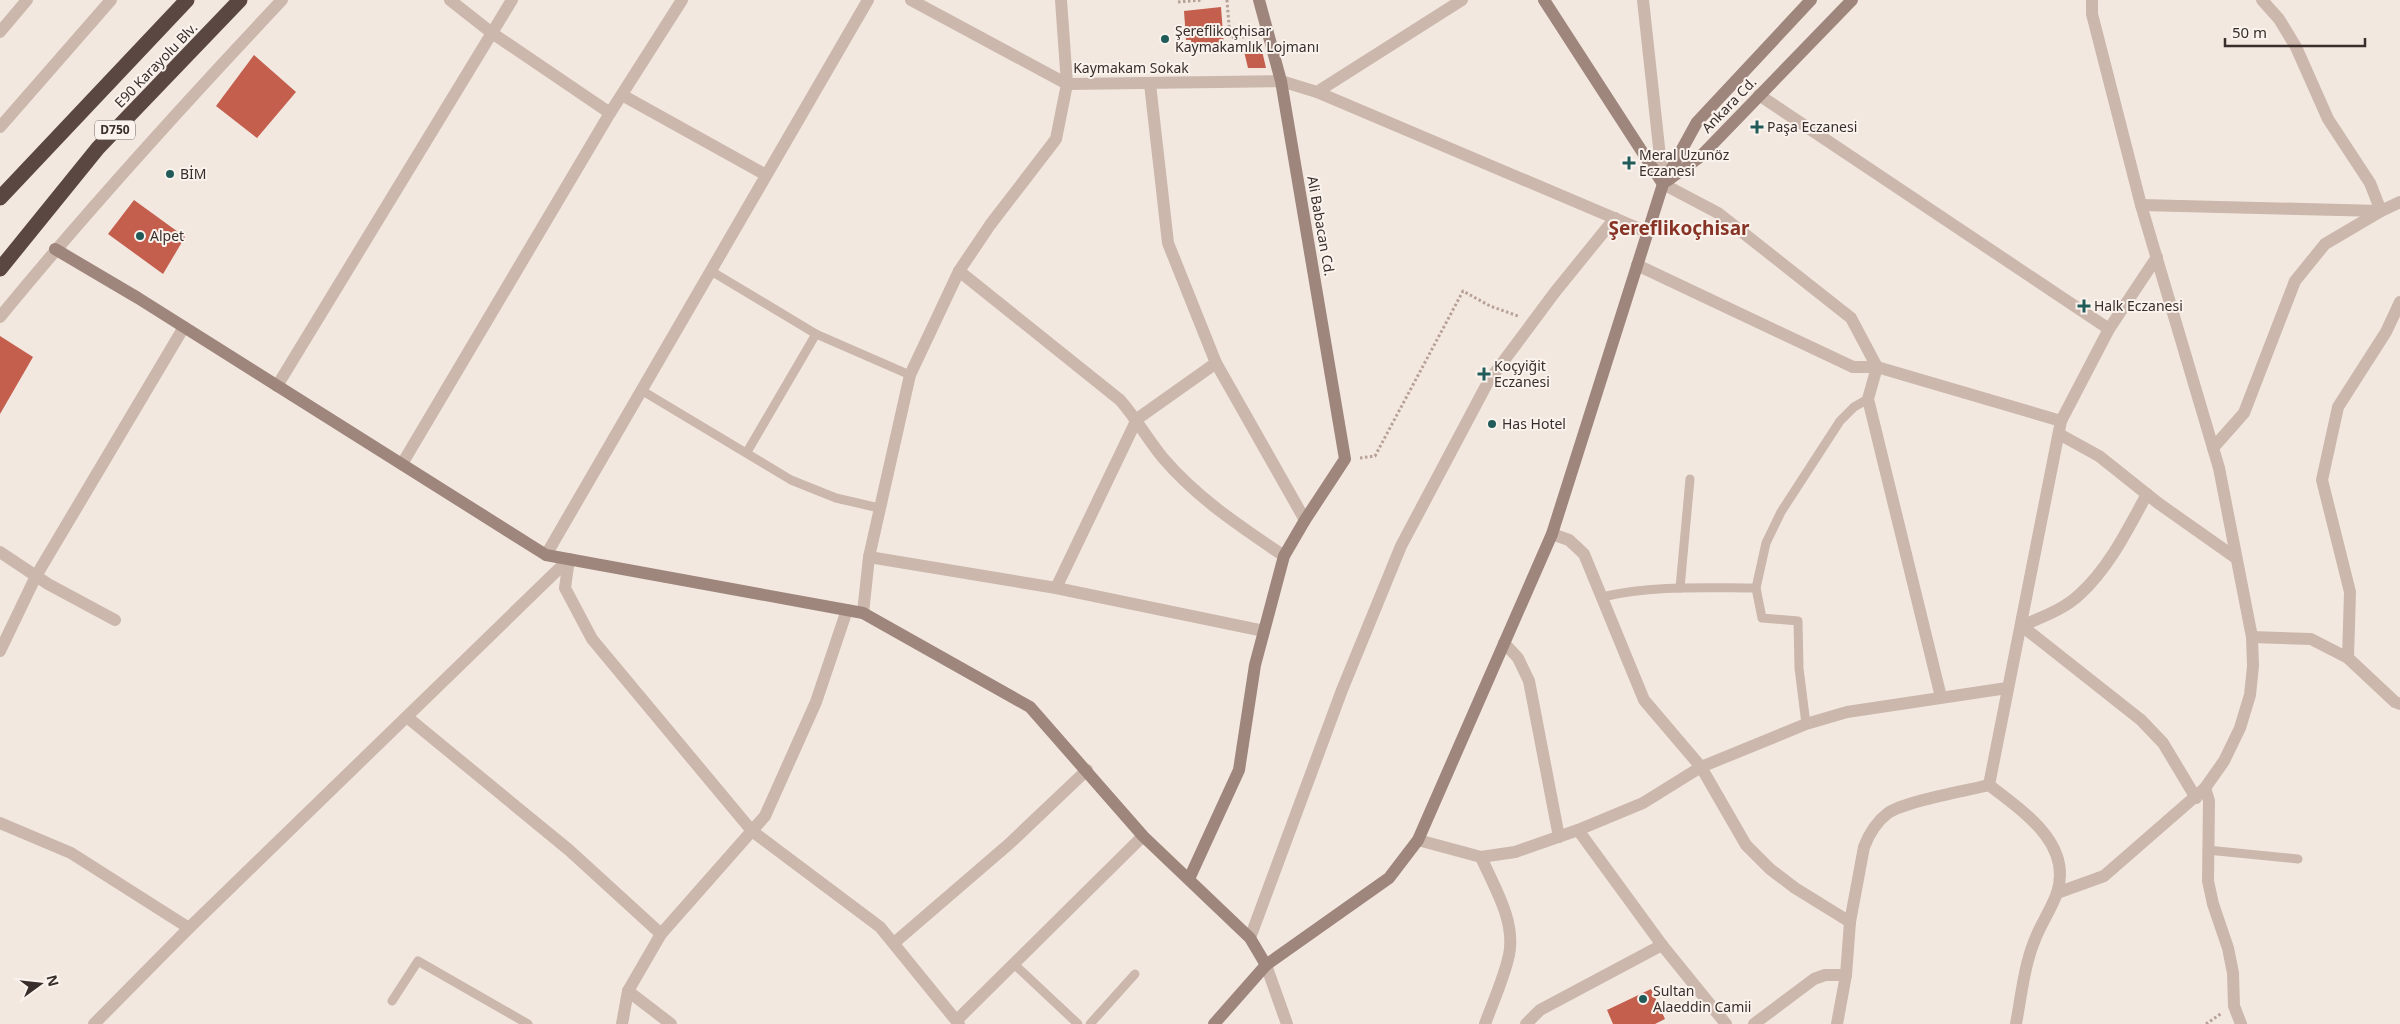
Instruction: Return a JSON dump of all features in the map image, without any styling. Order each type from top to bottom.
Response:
[{"type":"highway","name":"E90 Karayolu Blv.","points":[[0,198],[187,0]]},
{"type":"highway","name":"E90 Karayolu Blv.","points":[[0,268],[98,148],[240,0]]},
{"type":"street","points":[[0,32],[27,0]]},
{"type":"street","points":[[0,127],[111,0]]},
{"type":"street","points":[[0,317],[55,249],[169,119],[282,0]]},
{"type":"street","points":[[450,0],[492,33],[610,113]]},
{"type":"street","points":[[277,386],[512,0]]},
{"type":"street","points":[[402,464],[610,113],[682,0]]},
{"type":"street","points":[[546,555],[868,0]]},
{"type":"street","name":"Kaymakam Sokak","points":[[911,0],[1067,84],[1281,81],[1317,92],[1647,232]]},
{"type":"street","points":[[863,613],[869,557],[910,375],[959,270],[990,225],[1056,139],[1067,84],[1061,0]]},
{"type":"street","name":"Ali Babacan Cd.","points":[[1259,0],[1281,81],[1345,459]]},
{"type":"street","points":[[1317,92],[1462,0]]},
{"type":"street","points":[[1544,0],[1663,184],[1718,212],[1851,318],[1877,367],[1868,399],[1941,697]]},
{"type":"street","points":[[1214,1024],[1266,965],[1389,878],[1418,840],[1552,534],[1663,184],[1643,0]]},
{"type":"street","name":"Ankara Cd.","points":[[1663,184],[1697,122],[1812,0]]},
{"type":"street","name":"Ankara Cd.","points":[[1663,184],[1700,157],[1852,0]]},
{"type":"street","points":[[2057,893],[2104,876],[2196,798],[2205,788],[2224,761],[2240,728],[2250,695],[2253,666],[2252,637],[2219,468],[2141,205],[2092,14],[2092,0]]},
{"type":"street","points":[[2262,0],[2279,19],[2296,47],[2328,119],[2370,183],[2381,211]]},
{"type":"street","points":[[1150,84],[1168,243],[1216,363],[1305,520]]},
{"type":"street","points":[[622,95],[766,175]]},
{"type":"street","points":[[1759,96],[2109,329]]},
{"type":"street","points":[[2213,448],[2244,412],[2295,281],[2325,244],[2400,202]]},
{"type":"street","points":[[2141,205],[2381,211]]},
{"type":"street","points":[[1250,938],[1342,690],[1401,546],[1488,382],[1532,322],[1615,218]]},
{"type":"street","points":[[55,249],[184,327],[546,555],[863,613],[1030,707],[1143,836],[1250,938],[1266,965],[1287,1024]]},
{"type":"street","points":[[1989,785],[2007,688],[2022,626],[2061,421],[2109,329],[2156,257]]},
{"type":"street","points":[[1637,265],[1853,366],[1877,367],[2061,421]]},
{"type":"street","points":[[959,270],[1120,400],[1137,420],[1163,458],[1214,508],[1284,556]]},
{"type":"street","points":[[2348,658],[2350,592],[2322,480],[2338,407],[2386,332],[2400,302]]},
{"type":"street","points":[[0,651],[36,576],[184,327]]},
{"type":"street","points":[[1056,588],[1137,420],[1216,363]]},
{"type":"street","points":[[2059,434],[2100,456],[2148,494],[2236,558]]},
{"type":"street","points":[[1190,879],[1239,770],[1256,665],[1284,556],[1345,459]]},
{"type":"street","points":[[2022,626],[2054,612],[2079,596],[2117,549],[2148,494]]},
{"type":"street","points":[[1552,534],[1569,540],[1584,554],[1644,700],[1701,767],[1746,845],[1770,869],[1795,888],[1850,922]]},
{"type":"street","points":[[0,552],[36,576],[115,620]]},
{"type":"street","points":[[869,557],[1056,588],[1264,631]]},
{"type":"street","points":[[94,1024],[189,928],[569,559]]},
{"type":"street","points":[[569,559],[565,588],[592,639],[752,831],[880,926],[958,1022],[1143,836]]},
{"type":"street","points":[[622,1024],[628,992],[660,934],[766,816],[816,702],[847,610]]},
{"type":"street","points":[[2022,626],[2141,720],[2163,743],[2196,798]]},
{"type":"street","points":[[2252,637],[2311,639],[2348,658],[2395,702],[2400,704]]},
{"type":"street","points":[[1504,643],[1518,658],[1530,681],[1559,836]]},
{"type":"street","points":[[1418,840],[1481,857],[1515,852],[1578,830],[1643,803],[1701,767],[1806,724],[1847,712],[2007,688]]},
{"type":"street","points":[[407,717],[569,850],[660,934]]},
{"type":"street","points":[[894,944],[1009,844],[1087,770]]},
{"type":"street","points":[[1989,785],[2034,820],[2046,835],[2058,861],[2059,880],[2057,893],[2033,943],[2016,1024]]},
{"type":"street","points":[[1837,1024],[1846,975],[1850,922],[1864,847],[1868,836],[1882,819],[1897,809],[1989,785]]},
{"type":"street","points":[[2205,788],[2209,801],[2208,880],[2213,904],[2228,948],[2233,973],[2234,1006],[2241,1024]]},
{"type":"street","points":[[0,823],[71,853],[189,928]]},
{"type":"street","points":[[1578,830],[1662,945],[1726,1024]]},
{"type":"street","points":[[1481,857],[1502,902],[1508,927],[1509,954],[1485,1024]]},
{"type":"street","points":[[1526,1024],[1540,1010],[1662,945]]},
{"type":"street","points":[[1754,1024],[1814,978],[1846,975]]},
{"type":"street","points":[[628,992],[672,1024]]},
{"type":"lane","points":[[711,271],[816,334],[910,375]]},
{"type":"lane","points":[[747,452],[816,334]]},
{"type":"lane","points":[[641,390],[791,480],[815,491],[879,508]]},
{"type":"lane","points":[[1806,724],[1799,668],[1798,620],[1762,618],[1756,588],[1766,544],[1780,512],[1840,421],[1854,407],[1868,399]]},
{"type":"lane","points":[[1680,588],[1690,479]]},
{"type":"lane","points":[[1602,597],[1640,589],[1756,588]]},
{"type":"lane","points":[[2207,850],[2298,859]]},
{"type":"lane","points":[[392,1001],[418,962],[528,1024]]},
{"type":"lane","points":[[1014,964],[1078,1024]]},
{"type":"lane","points":[[1090,1024],[1135,974]]},
{"type":"path","points":[[1178,2],[1204,0]]},
{"type":"path","points":[[1227,0],[1230,38],[1268,34]]},
{"type":"path","points":[[1345,459],[1375,456],[1463,290],[1490,306],[1532,322]]},
{"type":"building","name":"Şereflikoçhisar Kaymakamlık Lojmanı","points":[[1221,7],[1224,46],[1192,49],[1191,40],[1186,40],[1184,11]]},
{"type":"building","points":[[1260,42],[1266,68],[1248,68],[1242,43]]},
{"type":"building","points":[[254,55],[296,92],[257,138],[216,106]]},
{"type":"building","points":[[134,200],[185,237],[163,274],[108,234]]},
{"type":"building","points":[[0,336],[33,357],[0,414]]},
{"type":"building","name":"Sultan Alaeddin Camii","points":[[1651,989],[1665,1019],[1655,1024],[1613,1024],[1607,1010]]},
{"type":"place","name":"Şereflikoçhisar Kaymakamlık Lojmanı","points":[[1165,39]]},
{"type":"place","name":"Paşa Eczanesi","points":[[1757,127]]},
{"type":"place","name":"Meral Uzunöz Eczanesi","points":[[1629,163]]},
{"type":"place","name":"BİM","points":[[170,174]]},
{"type":"place","name":"Alpet","points":[[140,236]]},
{"type":"place","name":"Halk Eczanesi","points":[[2084,306]]},
{"type":"place","name":"Koçyiğit Eczanesi","points":[[1484,374]]},
{"type":"place","name":"Has Hotel","points":[[1492,424]]},
{"type":"place","name":"Sultan Alaeddin Camii","points":[[1643,999]]},
{"type":"district","name":"Şereflikoçhisar","points":[[1679,228]]}]
